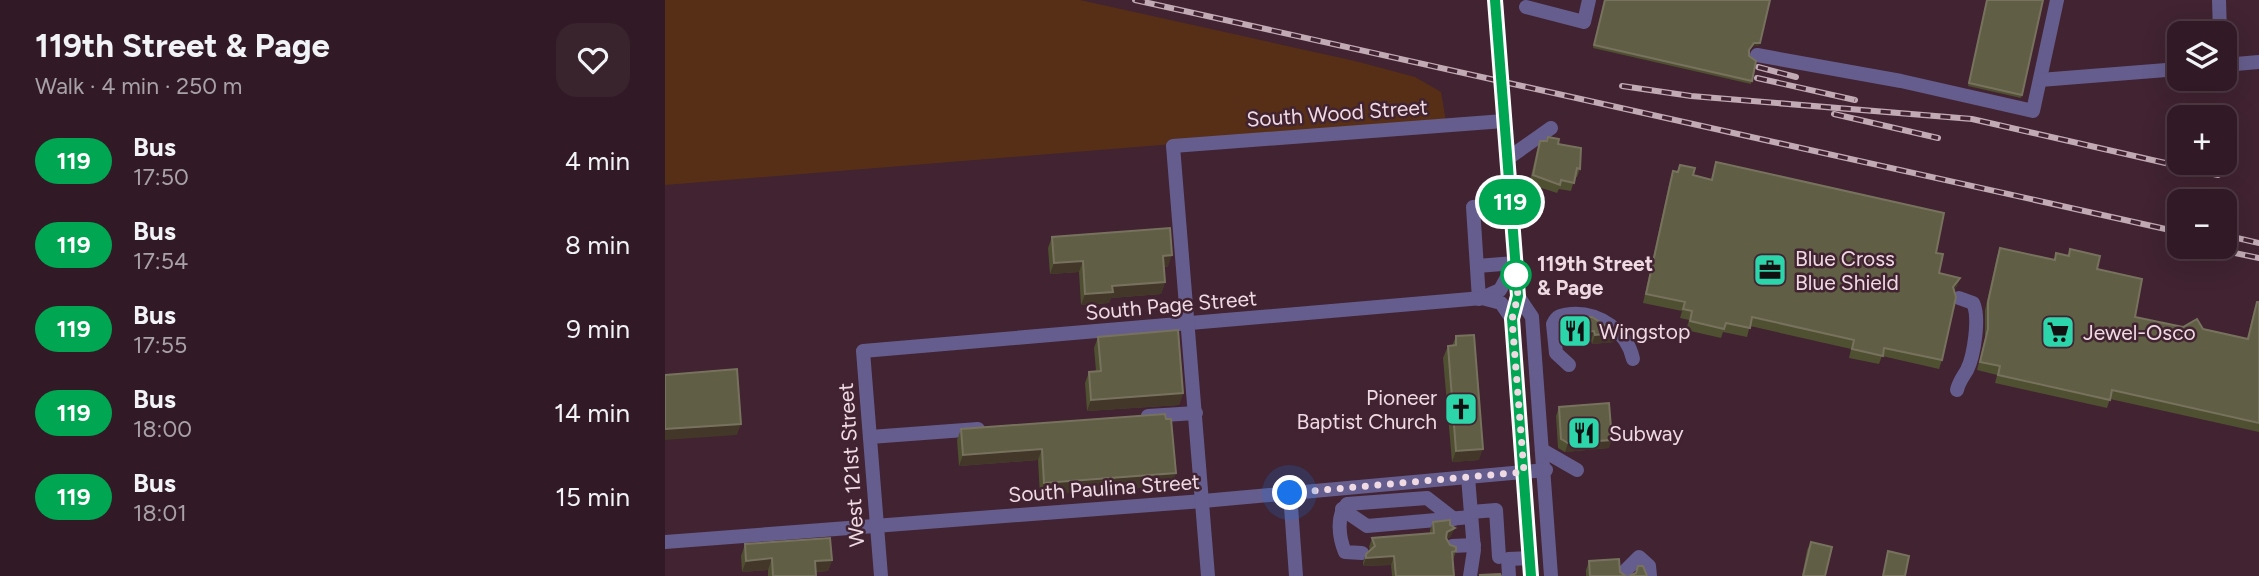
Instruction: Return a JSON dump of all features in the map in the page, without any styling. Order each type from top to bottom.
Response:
[{"type":"street","points":[[1495,0],[1518,296],[1512,319],[1531,576]]},
{"type":"street","points":[[1525,7],[1584,22],[1589,0]]},
{"type":"street","points":[[1757,55],[1901,81],[2033,111],[2057,0]]},
{"type":"street","points":[[2219,0],[2220,21]]},
{"type":"street","points":[[2237,64],[2259,62]]},
{"type":"street","points":[[2040,80],[2167,70]]},
{"type":"street","name":"South Wood Street","points":[[1188,325],[1174,146],[1504,121]]},
{"type":"street","points":[[1507,159],[1551,128]]},
{"type":"street","points":[[1481,299],[1473,207],[1510,204]]},
{"type":"street","points":[[1477,266],[1515,263]]},
{"type":"street","points":[[1481,299],[1500,290],[1515,263]]},
{"type":"street","points":[[1518,296],[1532,317],[1546,470],[1551,576]]},
{"type":"street","points":[[1959,298],[1969,300],[1975,307],[1974,327],[1965,347],[1959,384]]},
{"type":"street","points":[[1481,299],[1501,303],[1512,319]]},
{"type":"street","name":"South Page Street","points":[[863,351],[1481,299]]},
{"type":"street","points":[[1569,365],[1554,347],[1553,324],[1563,315],[1588,313],[1599,318],[1626,340],[1633,359]]},
{"type":"street","points":[[1188,325],[1208,576]]},
{"type":"street","name":"West 121st Street","points":[[863,351],[881,576]]},
{"type":"street","points":[[1128,418],[1196,413]]},
{"type":"street","points":[[870,437],[992,428]]},
{"type":"street","points":[[1544,450],[1577,470]]},
{"type":"street","name":"South Paulina Street","points":[[665,542],[1203,501],[1546,470]]},
{"type":"street","points":[[1468,477],[1474,547],[1470,576]]},
{"type":"street","points":[[1290,493],[1296,576]]},
{"type":"street","points":[[1362,553],[1345,552],[1342,544],[1342,509],[1347,504],[1427,498],[1454,519]]},
{"type":"street","points":[[1342,509],[1367,526],[1454,519],[1496,510],[1509,576]]},
{"type":"street","points":[[1452,546],[1474,547],[1504,558],[1529,558]]},
{"type":"street","points":[[1635,566],[1649,566],[1650,576]]},
{"type":"path","points":[[1542,286],[1542,292]]},
{"type":"shaded area","points":[[665,0],[1080,0],[1355,61],[1415,77],[1441,92],[1446,122],[665,185]]},
{"type":"building","points":[[1605,0],[1770,0],[1760,43],[1754,43],[1749,50],[1749,56],[1756,61],[1752,81],[1594,45]]},
{"type":"building","points":[[1987,0],[2043,0],[2022,95],[1969,83]]},
{"type":"building","points":[[1548,137],[1559,139],[1558,144],[1581,148],[1580,169],[1577,168],[1574,183],[1561,180],[1560,185],[1533,175],[1540,141],[1547,141]]},
{"type":"building","points":[[1716,162],[1944,213],[1936,253],[1943,254],[1939,273],[1960,278],[1953,287],[1956,297],[1942,360],[1884,348],[1883,356],[1852,349],[1854,340],[1752,317],[1750,328],[1726,323],[1724,329],[1690,321],[1692,311],[1683,309],[1685,302],[1646,294],[1673,171],[1678,172],[1680,165],[1695,168],[1693,175],[1712,180]]},
{"type":"building","points":[[1170,228],[1172,255],[1163,256],[1165,282],[1112,286],[1113,292],[1085,294],[1083,261],[1054,263],[1052,237]]},
{"type":"building","points":[[2000,248],[2055,260],[2056,253],[2069,256],[2070,249],[2100,256],[2097,269],[2142,279],[2135,317],[2183,327],[2197,319],[2203,329],[2248,339],[2259,302],[2259,423],[2112,390],[2110,400],[1998,375],[2000,366],[1980,362],[1988,329],[1988,302]]},
{"type":"building","points":[[1566,317],[1592,317],[1617,333],[1595,335],[1594,331],[1568,334]]},
{"type":"building","points":[[1178,330],[1183,393],[1091,400],[1089,372],[1101,371],[1098,337]]},
{"type":"building","name":"Pioneer Baptist Church","points":[[1474,335],[1483,449],[1456,451],[1448,346],[1456,345],[1456,336]]},
{"type":"building","points":[[737,369],[741,424],[665,429],[665,375]]},
{"type":"building","points":[[1609,403],[1612,440],[1568,443],[1561,439],[1559,407]]},
{"type":"building","points":[[1165,414],[1166,419],[1171,419],[1176,473],[1044,483],[1042,449],[963,455],[961,429]]},
{"type":"building","points":[[1450,520],[1450,525],[1455,528],[1447,532],[1446,538],[1450,545],[1456,547],[1456,551],[1452,552],[1454,576],[1396,576],[1394,556],[1366,558],[1366,554],[1375,546],[1372,538],[1434,533],[1433,522]]},
{"type":"building","points":[[830,538],[832,560],[815,561],[816,576],[773,576],[772,558],[746,561],[745,544]]},
{"type":"building","points":[[1811,542],[1832,547],[1825,576],[1803,576]]},
{"type":"building","points":[[1888,551],[1909,556],[1905,576],[1883,576]]},
{"type":"building","points":[[1619,559],[1620,572],[1626,576],[1590,576],[1589,561]]},
{"type":"building","points":[[1638,566],[1643,566],[1647,576],[1629,576],[1636,573]]},
{"type":"building","points":[[1480,575],[1501,576],[1480,576]]},
{"type":"railway","points":[[1135,0],[2167,229]]},
{"type":"railway","points":[[1758,67],[1796,77]]},
{"type":"railway","points":[[1757,78],[1855,100]]},
{"type":"railway","points":[[1622,86],[1691,96],[1972,119],[2167,163]]},
{"type":"railway","points":[[1834,114],[1938,138]]},
{"type":"railway","points":[[2237,238],[2259,243]]},
{"type":"railway","points":[[2237,253],[2259,258]]},
{"type":"bus line","name":"119","points":[[1495,0],[1518,296],[1512,319],[1531,576]]},
{"type":"place","name":"Blue Cross Blue Shield","points":[[1770,270]]},
{"type":"place","name":"119th Street & Page","points":[[1516,275]]},
{"type":"place","name":"Wingstop","points":[[1575,331]]},
{"type":"place","name":"Jewel-Osco","points":[[2058,332]]},
{"type":"place","name":"Pioneer Baptist Church","points":[[1461,409]]},
{"type":"place","name":"Subway","points":[[1584,433]]},
{"type":"route","points":[[1290,493],[1524,472],[1512,319],[1518,296],[1516,275]]}]
